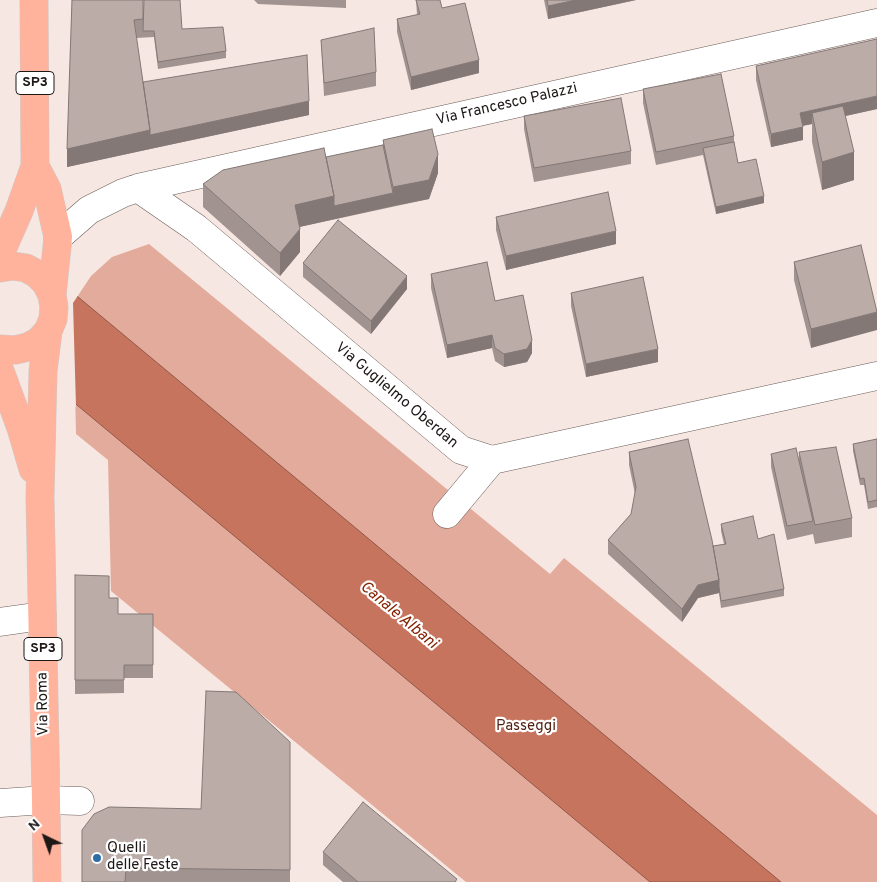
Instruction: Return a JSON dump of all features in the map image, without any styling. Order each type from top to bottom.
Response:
[{"type":"main road","name":"Via Roma","points":[[0,254],[19,211],[35,166],[34,0]]},
{"type":"main road","name":"Via Roma","points":[[35,166],[47,189],[58,237],[52,295],[54,313],[48,330],[43,371],[40,497],[47,882]]},
{"type":"main road","points":[[0,268],[13,266],[26,268],[37,274],[46,283],[52,295]]},
{"type":"main road","points":[[0,349],[15,350],[28,348],[39,341],[48,330]]},
{"type":"main road","name":"Via Roma","points":[[0,371],[21,428],[40,497]]},
{"type":"street","name":"Via Francesco Palazzi","points":[[58,237],[89,210],[123,193],[138,188],[877,23]]},
{"type":"street","name":"Via Guglielmo Oberdan","points":[[138,188],[196,228],[461,450],[492,460]]},
{"type":"street","points":[[447,514],[492,460],[877,376]]},
{"type":"street","points":[[0,622],[42,616]]},
{"type":"street","points":[[0,803],[46,800],[80,801]]},
{"type":"green space","name":"Passeggi","points":[[149,244],[550,574],[564,558],[877,815],[877,882],[466,882],[111,591],[108,460],[76,434],[73,303],[91,276],[112,257]]},
{"type":"water","name":"Canale Albani","points":[[0,232],[781,882],[650,882],[0,341]]},
{"type":"pier","points":[[0,229],[79,294],[73,303],[76,407],[0,345]]},
{"type":"building","points":[[72,0],[143,0],[143,19],[134,20],[150,130],[67,149]]},
{"type":"building","points":[[144,0],[180,0],[182,29],[223,27],[226,51],[158,62],[154,31],[143,31]]},
{"type":"building","points":[[416,0],[440,0],[442,8],[465,3],[479,60],[411,77],[397,19],[420,14]]},
{"type":"building","points":[[547,0],[576,0],[548,6]]},
{"type":"building","points":[[374,28],[376,72],[324,83],[321,40]]},
{"type":"building","points":[[877,39],[877,96],[800,113],[803,127],[771,134],[756,66]]},
{"type":"building","points":[[307,55],[309,101],[150,135],[143,82]]},
{"type":"building","points":[[721,74],[734,136],[656,152],[643,89]]},
{"type":"building","points":[[621,98],[631,151],[534,168],[524,116]]},
{"type":"building","points":[[843,106],[854,152],[822,162],[812,113]]},
{"type":"building","points":[[432,129],[438,154],[429,180],[393,187],[383,140]]},
{"type":"building","points":[[734,142],[738,163],[756,159],[764,196],[716,207],[703,148]]},
{"type":"building","points":[[383,145],[393,193],[334,206],[334,196],[326,157]]},
{"type":"building","points":[[324,148],[334,196],[295,205],[300,229],[280,253],[203,184],[223,170]]},
{"type":"building","points":[[608,192],[616,231],[506,256],[496,217]]},
{"type":"building","points":[[338,220],[407,276],[371,321],[303,263]]},
{"type":"building","points":[[861,245],[877,312],[811,329],[794,262]]},
{"type":"building","points":[[487,262],[495,301],[523,295],[532,340],[527,349],[504,354],[495,348],[492,335],[447,345],[431,274]]},
{"type":"building","points":[[643,277],[658,349],[586,364],[571,293]]},
{"type":"building","points":[[688,439],[712,540],[719,580],[698,585],[682,609],[608,540],[631,514],[636,487],[629,452]]},
{"type":"building","points":[[877,439],[877,500],[868,502],[864,478],[860,479],[853,444]]},
{"type":"building","points":[[836,447],[852,518],[815,525],[799,452]]},
{"type":"building","points":[[796,448],[813,521],[787,526],[771,454]]},
{"type":"building","points":[[753,516],[758,539],[774,534],[784,589],[721,601],[713,546],[726,544],[721,524]]},
{"type":"building","points":[[75,575],[109,576],[109,598],[118,598],[118,614],[153,614],[153,665],[124,665],[124,680],[75,680]]},
{"type":"building","points":[[206,691],[236,692],[290,742],[290,870],[126,868],[125,882],[82,882],[82,830],[94,814],[109,807],[201,809]]},
{"type":"building","points":[[363,802],[457,879],[455,882],[358,882],[323,852]]},
{"type":"place","name":"Quelli delle Feste","points":[[97,858]]}]
